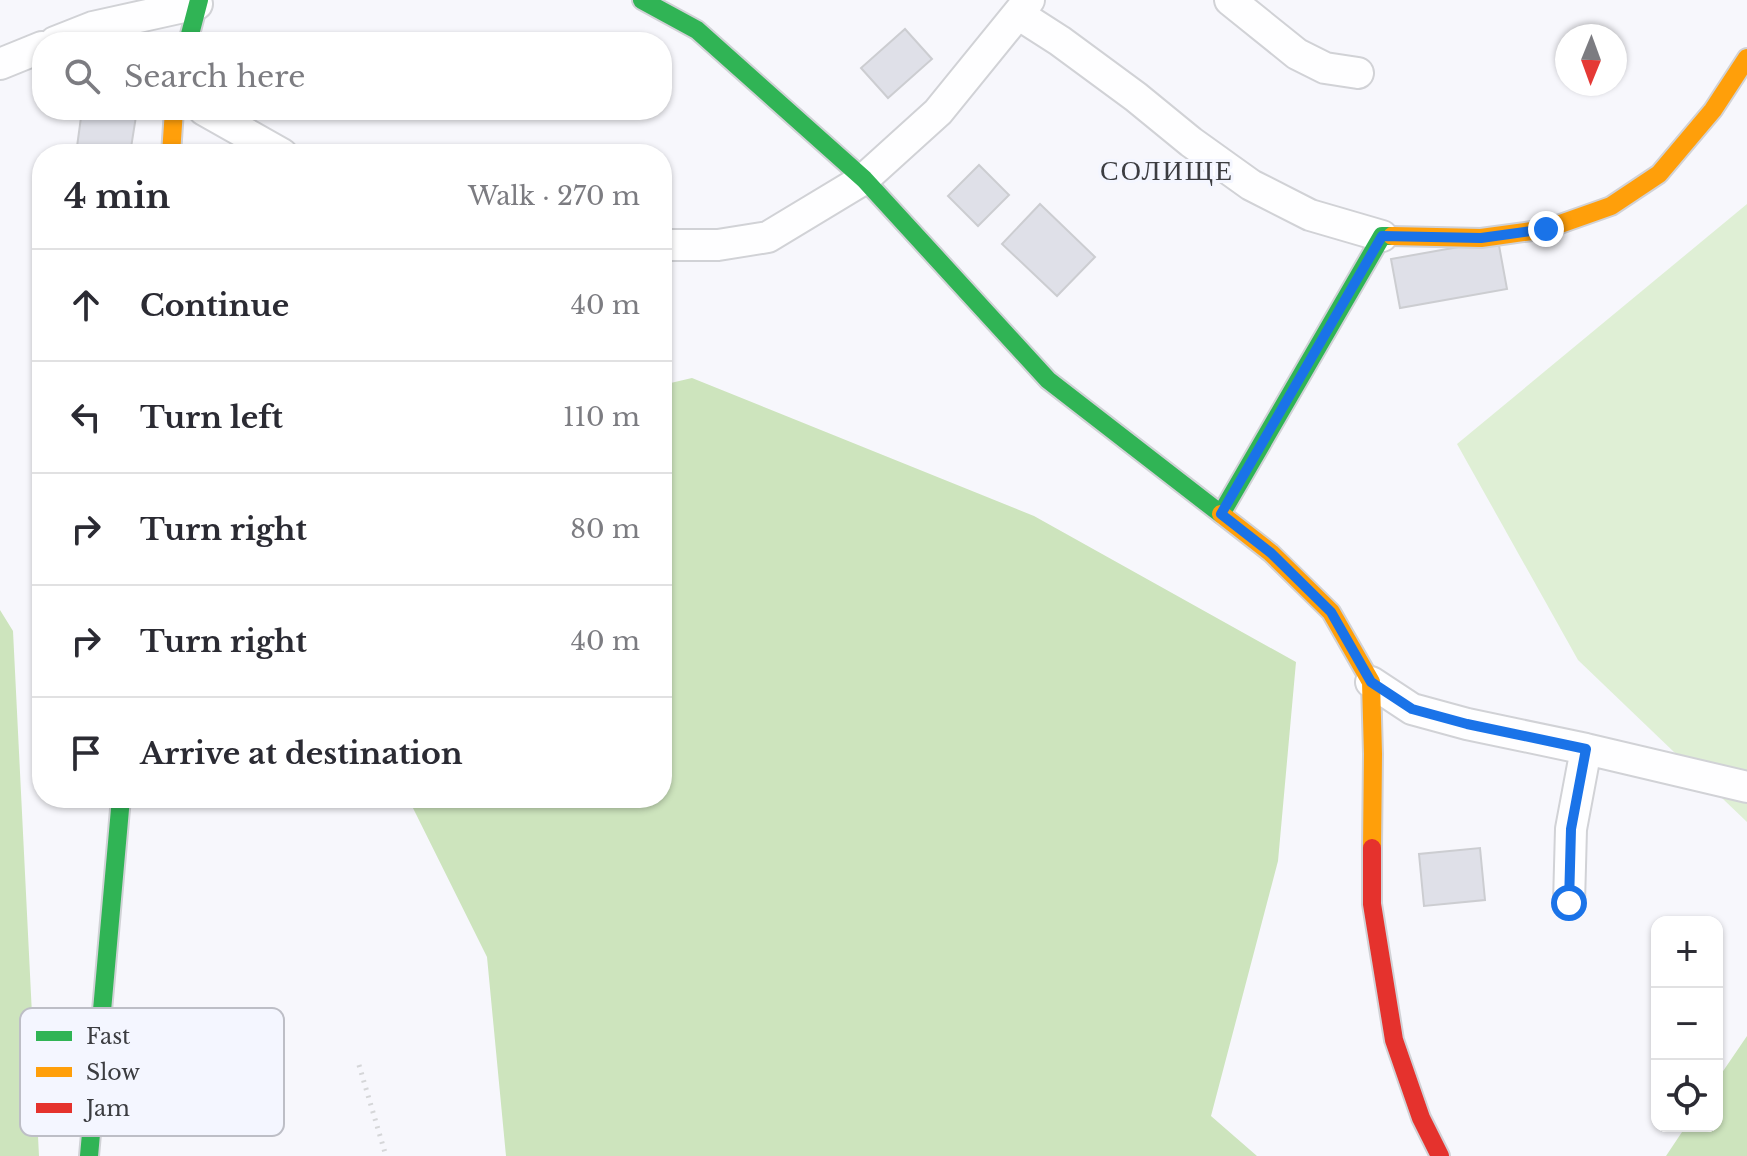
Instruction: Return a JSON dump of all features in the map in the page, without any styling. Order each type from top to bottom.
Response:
[{"type":"street","points":[[642,0],[697,30],[864,179],[1048,380],[1271,553],[1331,612],[1371,682],[1412,709],[1747,787]]},
{"type":"street","points":[[1230,0],[1297,54],[1325,68],[1358,73]]},
{"type":"street","points":[[80,32],[198,2],[190,32]]},
{"type":"street","points":[[672,245],[718,245],[768,237],[864,179],[938,112],[1023,7],[1060,41],[1251,185],[1310,215],[1382,236],[1481,238],[1546,229],[1611,206],[1659,174],[1713,110],[1747,58]]},
{"type":"street","points":[[0,64],[32,51]]},
{"type":"street","points":[[172,144],[173,120]]},
{"type":"street","points":[[222,120],[264,144]]},
{"type":"street","points":[[1221,514],[1382,236]]},
{"type":"street","points":[[1371,682],[1372,904],[1394,1040],[1421,1118],[1440,1156]]},
{"type":"street","points":[[1569,903],[1571,829],[1586,749]]},
{"type":"street","points":[[102,1008],[120,808]]},
{"type":"street","points":[[89,1156],[91,1136]]},
{"type":"path","points":[[359,1065],[386,1156]]},
{"type":"green space","points":[[1747,204],[1747,822],[1578,660],[1457,444]]},
{"type":"green space","points":[[692,378],[1034,516],[1296,662],[1278,861],[1211,1116],[1257,1156],[506,1156],[487,957],[413,808],[672,808],[672,383]]},
{"type":"green space","points":[[0,610],[13,631],[32,1008],[20,1008],[20,1136],[38,1136],[39,1156],[0,1156]]},
{"type":"green space","points":[[1747,1036],[1747,1156],[1666,1156],[1682,1132],[1723,1132],[1723,1071]]},
{"type":"building","points":[[905,29],[932,59],[888,98],[861,68]]},
{"type":"building","points":[[81,120],[135,120],[132,144],[77,144]]},
{"type":"building","points":[[979,165],[1009,195],[978,226],[948,196]]},
{"type":"building","points":[[1040,204],[1095,257],[1057,296],[1002,244]]},
{"type":"building","points":[[1498,240],[1507,289],[1400,308],[1391,259]]},
{"type":"building","points":[[1480,848],[1485,900],[1424,906],[1419,854]]},
{"type":"traffic: fast","points":[[191,32],[199,0]]},
{"type":"traffic: fast","points":[[642,0],[697,30],[864,179],[1048,380],[1221,514],[1382,236],[1392,236]]},
{"type":"traffic: fast","points":[[102,1008],[120,808]]},
{"type":"traffic: fast","points":[[89,1156],[91,1136]]},
{"type":"traffic: slow","points":[[1392,236],[1481,238],[1546,229],[1611,206],[1659,174],[1713,110],[1747,58]]},
{"type":"traffic: slow","points":[[172,144],[173,120]]},
{"type":"traffic: slow","points":[[1221,514],[1271,553],[1331,612],[1371,682],[1372,848]]},
{"type":"traffic: jam","points":[[1372,848],[1372,904],[1394,1040],[1421,1118],[1440,1156]]},
{"type":"district","name":"СОЛИЩЕ","points":[[1167,170]]},
{"type":"route","points":[[1546,229],[1481,238],[1382,236],[1221,514],[1271,553],[1331,612],[1371,682],[1412,709],[1586,749],[1571,829],[1569,903]]}]
